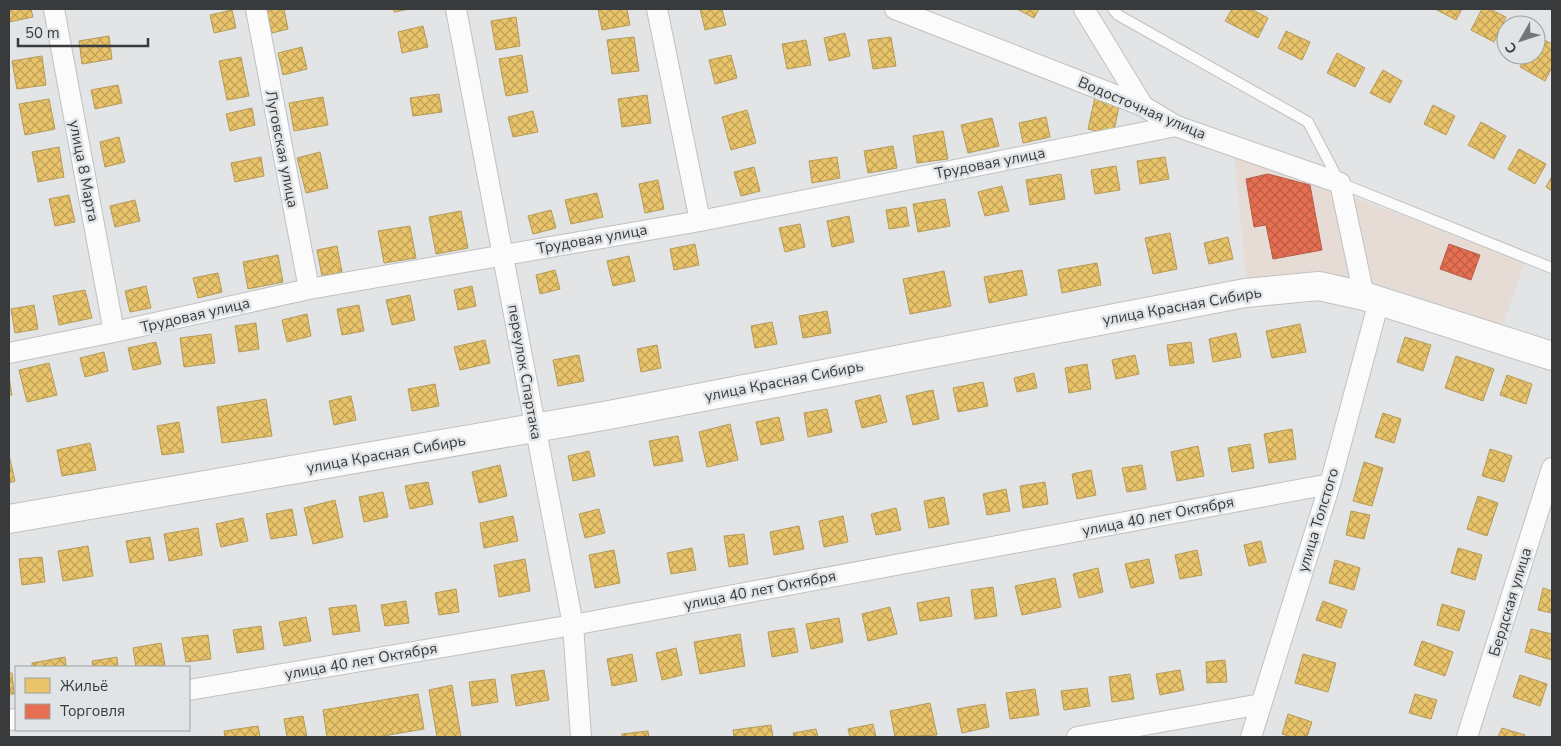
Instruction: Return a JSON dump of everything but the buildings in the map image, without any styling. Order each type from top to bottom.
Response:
[{"type":"main road","name":"улица Красная Сибирь","points":[[9,520],[535,428],[1245,293],[1319,286],[1372,299],[1552,356]]},
{"type":"street","name":"улица 8 Марта","points":[[54,9],[114,332]]},
{"type":"street","name":"Луговская улица","points":[[256,9],[309,289]]},
{"type":"street","name":"переулок Спартака","points":[[456,9],[573,625],[581,737]]},
{"type":"street","points":[[657,9],[700,221]]},
{"type":"street","name":"Водосточная улица","points":[[895,9],[1143,106],[1176,126],[1340,183]]},
{"type":"street","points":[[1084,9],[1143,106]]},
{"type":"street","name":"Трудовая улица","points":[[9,353],[309,289],[700,221],[1176,126]]},
{"type":"street","points":[[1340,183],[1372,299]]},
{"type":"street","name":"улица Толстого","points":[[1251,737],[1330,484],[1372,299]]},
{"type":"street","name":"Бердская улица","points":[[1467,737],[1552,468]]},
{"type":"street","name":"улица 40 лет Октября","points":[[190,690],[573,625],[1330,484]]},
{"type":"street","points":[[1077,737],[1261,704]]},
{"type":"lane","points":[[1113,9],[1118,15],[1308,122],[1340,183],[1552,268]]},
{"type":"shaded area","points":[[1234,153],[1525,261],[1500,333],[1336,274],[1247,287]]}]
